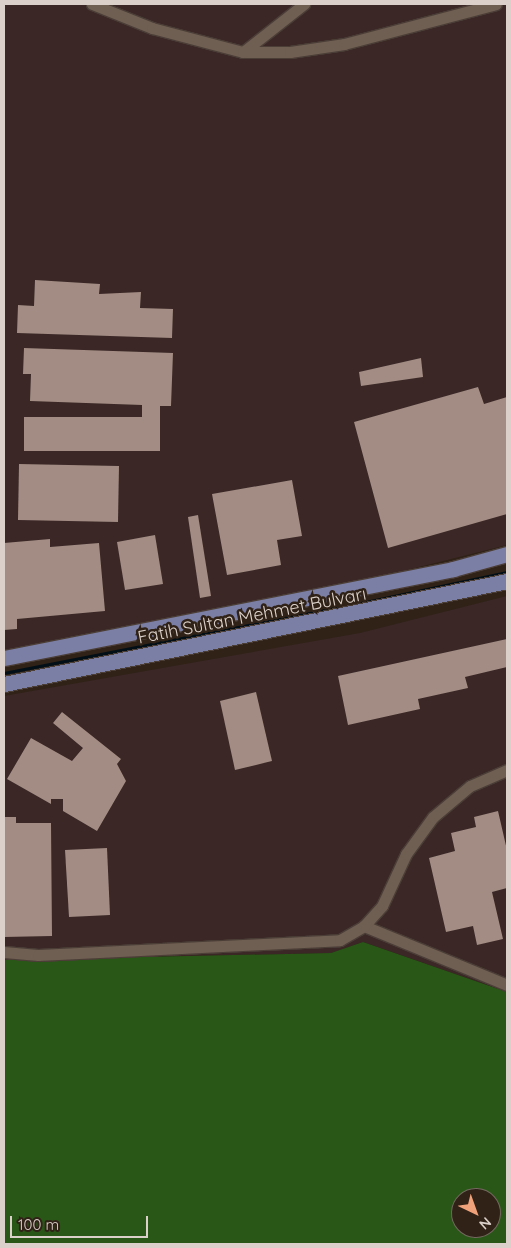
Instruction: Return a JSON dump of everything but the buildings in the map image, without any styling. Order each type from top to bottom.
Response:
[{"type":"main road","name":"Fatih Sultan Mehmet Bulvarı","points":[[4,658],[453,569],[507,554]]},
{"type":"main road","name":"Fatih Sultan Mehmet Bulvarı","points":[[4,684],[507,580]]},
{"type":"street","points":[[92,4],[152,28],[243,52],[290,52],[344,44],[496,4]]},
{"type":"street","points":[[243,52],[304,4]]},
{"type":"street","points":[[4,952],[38,955],[296,944],[340,940],[364,926],[382,906],[406,854],[433,816],[470,786],[507,770]]},
{"type":"street","points":[[364,926],[507,985]]},
{"type":"shaded area","points":[[4,4],[507,4],[507,545],[383,576],[4,650]]},
{"type":"shaded area","points":[[507,596],[507,992],[363,942],[331,953],[4,960],[4,696],[360,633]]},
{"type":"green space","points":[[363,942],[507,992],[507,1244],[4,1244],[4,960],[331,953]]},
{"type":"waterway","points":[[361,603],[507,572]]},
{"type":"waterway","points":[[4,673],[336,608]]}]
